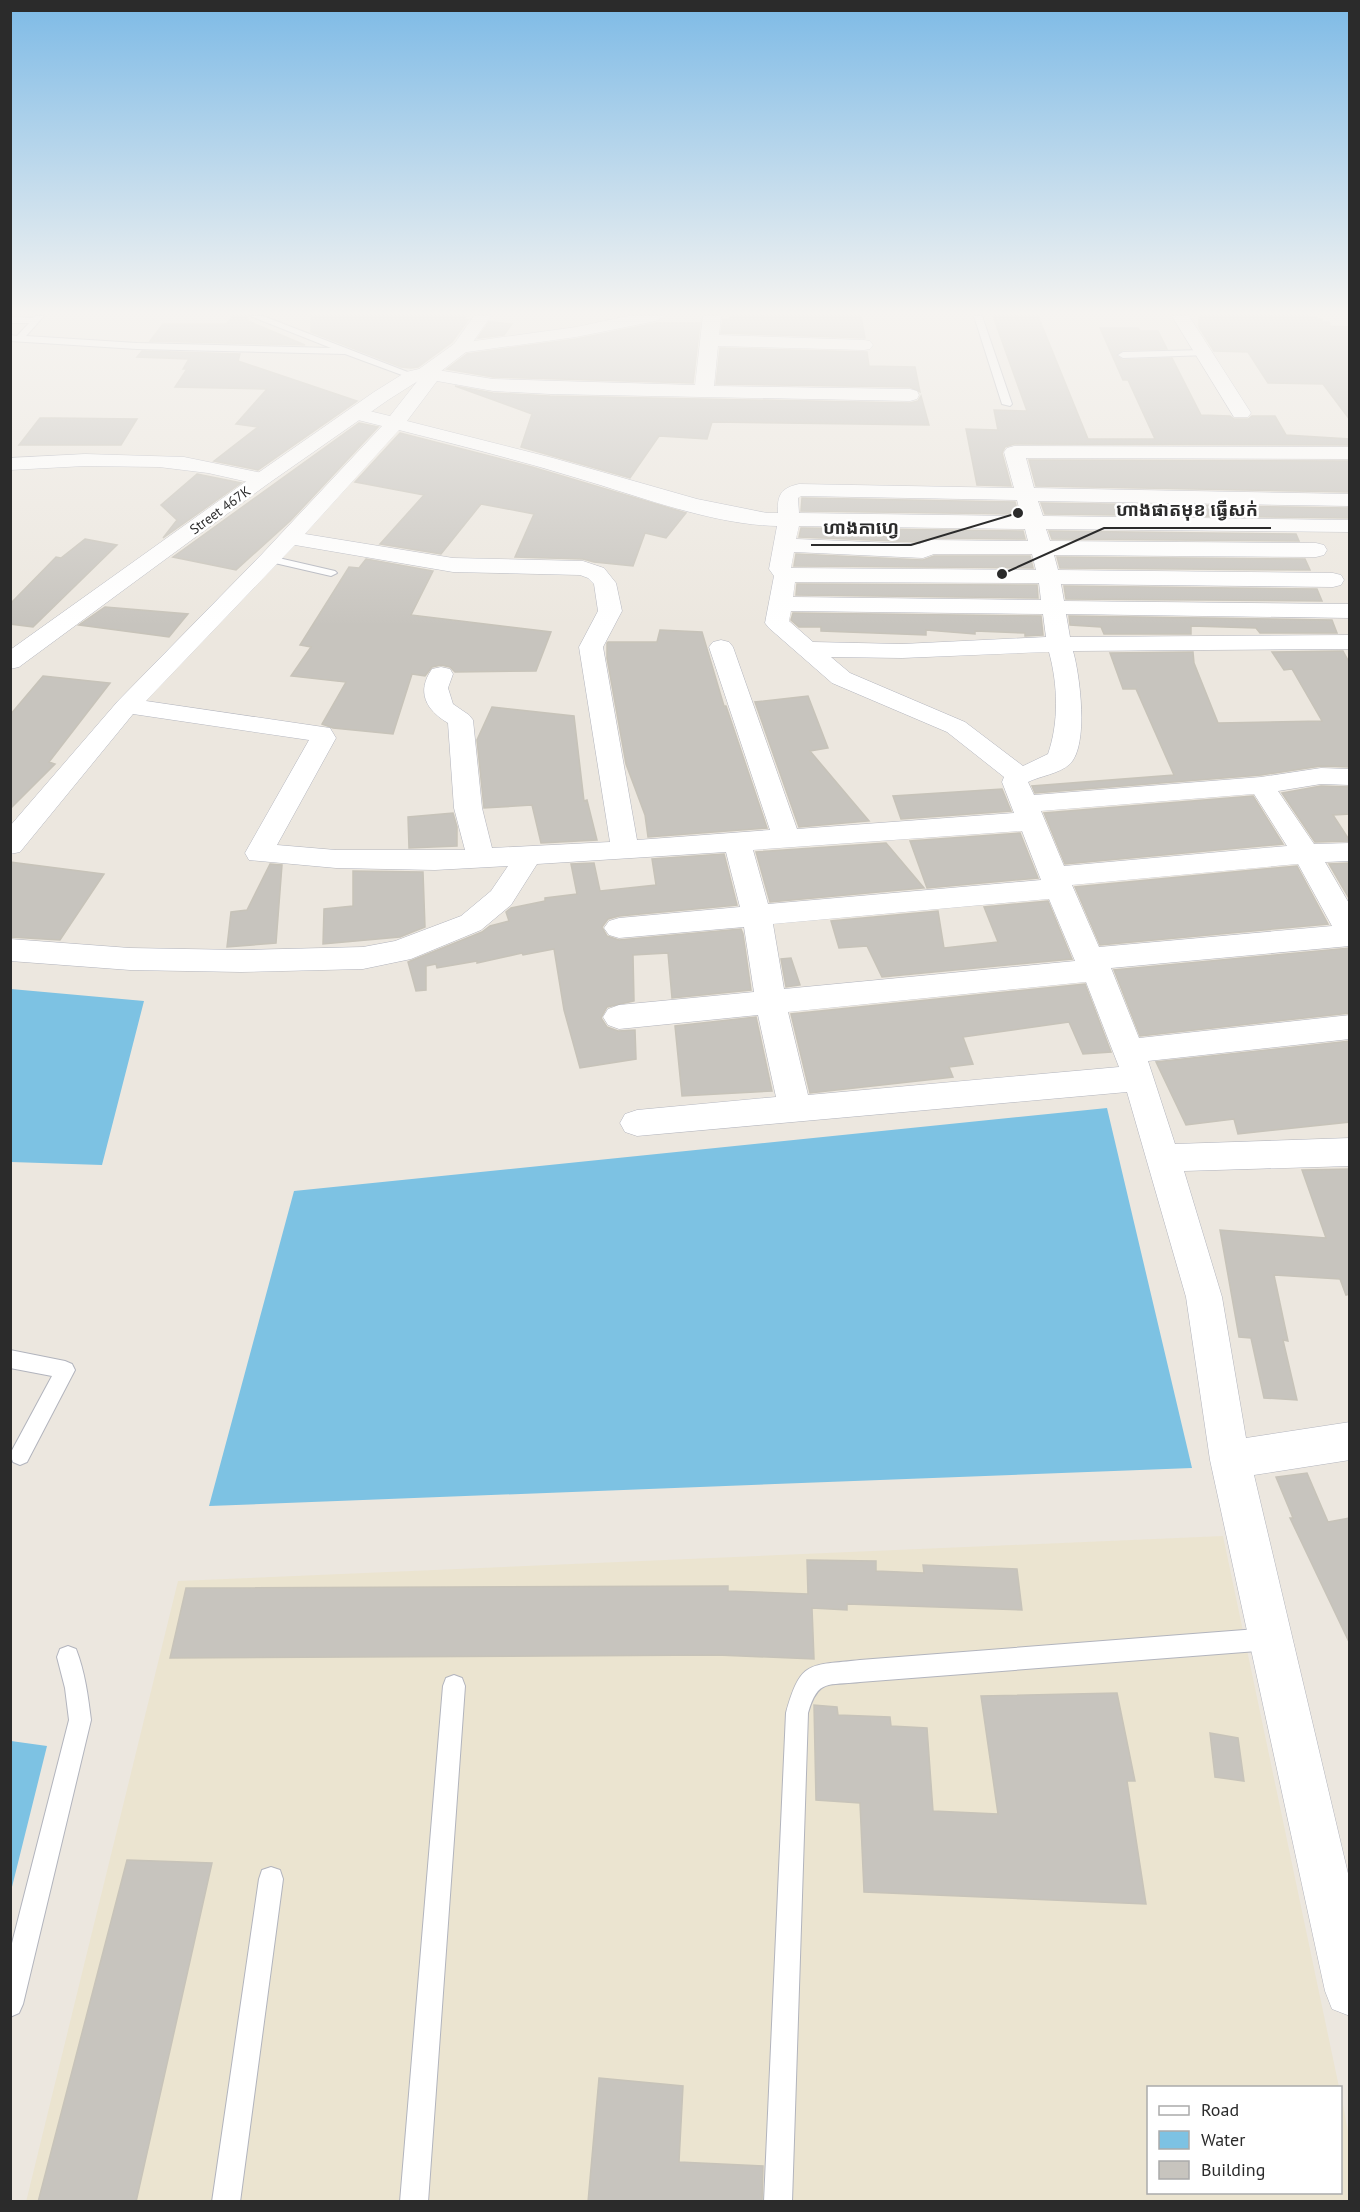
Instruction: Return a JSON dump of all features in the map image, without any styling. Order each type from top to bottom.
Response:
[{"type":"street","name":"Street 467K","points":[[10,662],[262,479],[349,419]]},
{"type":"street","points":[[379,419],[506,451],[736,515],[789,520],[1350,526]]},
{"type":"street","points":[[10,845],[127,706],[290,538],[398,419]]},
{"type":"street","points":[[1018,775],[1036,771],[1060,759],[1069,729],[1066,669],[1059,644],[1049,577],[1014,452],[1350,453]]},
{"type":"street","points":[[780,604],[1350,611],[1261,452]]},
{"type":"street","points":[[10,464],[94,459],[151,461],[208,467],[262,479]]},
{"type":"street","points":[[1019,470],[1100,472]]},
{"type":"street","points":[[1333,580],[897,575],[843,577],[785,575],[780,569],[789,520],[788,498],[791,493],[799,490],[1026,496],[1350,500]]},
{"type":"street","points":[[290,538],[453,565],[583,568],[596,573],[605,583],[610,612],[591,647],[625,850]]},
{"type":"street","points":[[785,545],[923,551],[930,547],[1042,550],[1317,550]]},
{"type":"street","points":[[785,575],[777,623],[841,678],[956,727],[1018,775]]},
{"type":"street","points":[[808,649],[902,651],[1059,644],[1350,642]]},
{"type":"street","points":[[721,647],[786,837]]},
{"type":"street","points":[[441,674],[436,688],[441,708],[459,720],[468,808],[481,859]]},
{"type":"street","points":[[127,706],[321,734],[323,738],[260,853],[358,859],[435,861],[481,859],[738,841],[1028,812],[1321,776],[1350,777]]},
{"type":"street","points":[[1018,775],[1015,782],[1134,1064],[1204,1297],[1230,1460],[1344,1944],[1350,1991]]},
{"type":"street","points":[[619,1017],[771,1004],[1350,933],[1306,854],[1261,785]]},
{"type":"street","points":[[738,841],[757,917],[771,1004],[795,1109]]},
{"type":"street","points":[[619,928],[757,917],[1306,854],[1350,852]]},
{"type":"street","points":[[10,950],[130,959],[242,961],[363,958],[400,951],[471,923],[501,898],[515,879],[527,856]]},
{"type":"street","points":[[638,1123],[795,1109],[1134,1064],[1350,1027]]},
{"type":"street","points":[[1161,1158],[1350,1152]]},
{"type":"street","points":[[1230,1460],[1350,1441]]},
{"type":"lane","points":[[270,559],[331,573]]},
{"type":"lane","points":[[10,1359],[65,1370],[20,1455]]},
{"type":"lane","points":[[778,2202],[797,1713],[804,1688],[816,1676],[860,1671],[1271,1639]]},
{"type":"lane","points":[[10,2004],[80,1720],[76,1688],[68,1657]]},
{"type":"lane","points":[[414,2202],[454,1686]]},
{"type":"lane","points":[[226,2202],[271,1879]]},
{"type":"shaded area","points":[[1223,1536],[1339,2086],[1147,2086],[1147,2194],[1342,2194],[1342,2099],[1349,2137],[1349,2201],[26,2202],[178,1581]]},
{"type":"water","points":[[11,989],[144,1001],[102,1165],[11,1162]]},
{"type":"water","points":[[1107,1108],[1192,1468],[209,1506],[294,1191]]},
{"type":"water","points":[[10,1741],[47,1746],[11,1891]]},
{"type":"building","points":[[39,419],[137,419],[121,445],[19,445]]},
{"type":"building","points":[[240,419],[331,419],[258,470],[214,461],[258,427],[236,424]]},
{"type":"building","points":[[530,419],[927,419],[929,425],[712,422],[707,439],[659,436],[630,478],[521,447]]},
{"type":"building","points":[[996,419],[1080,419],[1088,439],[1155,439],[1146,419],[1277,419],[1286,435],[1350,439],[1350,445],[1014,444],[1005,447],[1002,453],[1011,486],[977,485],[966,429],[998,430]]},
{"type":"building","points":[[359,423],[378,427],[290,521],[236,570],[173,557]]},
{"type":"building","points":[[400,433],[532,467],[686,513],[666,538],[645,533],[633,566],[583,559],[515,557],[534,514],[481,504],[441,554],[380,544],[424,495],[355,482]]},
{"type":"building","points":[[1029,460],[1350,461],[1350,492],[1036,486]]},
{"type":"building","points":[[197,474],[241,483],[163,538],[177,520],[161,505]]},
{"type":"building","points":[[802,498],[1015,502],[1018,514],[801,511]]},
{"type":"building","points":[[1041,503],[1350,508],[1350,518],[1045,514]]},
{"type":"building","points":[[801,528],[1023,531],[1025,539],[930,538],[919,542],[799,537]]},
{"type":"building","points":[[1049,531],[1296,534],[1299,541],[1052,539]]},
{"type":"building","points":[[85,539],[117,545],[33,627],[10,624],[10,604],[56,557],[61,558]]},
{"type":"building","points":[[796,554],[923,560],[934,556],[1030,556],[1033,568],[794,566]]},
{"type":"building","points":[[1057,557],[1305,559],[1310,570],[1060,568]]},
{"type":"building","points":[[366,559],[433,571],[411,615],[551,632],[536,671],[455,672],[450,667],[441,665],[432,667],[425,676],[412,674],[393,734],[333,728],[322,724],[346,682],[291,676],[311,647],[300,645],[349,567],[359,568]]},
{"type":"building","points":[[797,584],[1037,585],[1038,598],[796,595]]},
{"type":"building","points":[[1064,586],[1317,589],[1322,601],[1066,599]]},
{"type":"building","points":[[105,607],[188,614],[169,637],[79,625]]},
{"type":"building","points":[[793,613],[1041,616],[1043,635],[1025,636],[1025,633],[975,631],[975,634],[926,630],[926,635],[821,631],[821,627],[799,627],[791,620]]},
{"type":"building","points":[[1069,616],[1332,620],[1337,633],[1260,633],[1256,628],[1191,626],[1191,634],[1104,634],[1101,627],[1070,625]]},
{"type":"building","points":[[660,630],[702,632],[724,706],[726,706],[767,828],[648,837],[645,815],[626,764],[607,658],[607,643],[657,642]]},
{"type":"building","points":[[1343,651],[1350,664],[1350,767],[1321,766],[1261,775],[1035,793],[1032,786],[1174,775],[1136,689],[1123,689],[1110,653],[1193,652],[1194,663],[1218,723],[1322,721],[1292,669],[1284,670],[1272,652]]},
{"type":"building","points":[[43,676],[110,683],[49,762],[55,764],[10,809],[10,715]]},
{"type":"building","points":[[808,696],[828,748],[810,751],[869,821],[799,827],[755,702]]},
{"type":"building","points":[[492,707],[574,716],[584,801],[587,800],[597,840],[541,843],[532,805],[484,808],[477,740]]},
{"type":"building","points":[[1321,786],[1350,787],[1350,814],[1333,815],[1350,841],[1315,842],[1282,793]]},
{"type":"building","points":[[1002,789],[1011,811],[901,819],[893,796]]},
{"type":"building","points":[[1253,796],[1283,844],[1065,864],[1044,813]]},
{"type":"building","points":[[453,813],[457,827],[457,846],[409,848],[408,817]]},
{"type":"building","points":[[1020,833],[1038,878],[927,888],[910,841]]},
{"type":"building","points":[[886,843],[924,888],[770,902],[756,852]]},
{"type":"building","points":[[724,854],[737,905],[619,916],[608,919],[602,927],[607,936],[619,940],[741,929],[743,934],[751,990],[672,998],[668,953],[633,955],[634,1001],[607,1007],[601,1018],[607,1027],[618,1031],[635,1030],[636,1059],[580,1068],[564,1010],[554,949],[477,963],[477,961],[437,968],[436,964],[426,966],[426,990],[416,991],[408,962],[482,932],[490,926],[509,921],[506,912],[511,908],[545,901],[545,898],[577,894],[571,864],[594,863],[600,891],[656,885],[652,859]]},
{"type":"building","points":[[10,862],[104,874],[60,940],[10,937]]},
{"type":"building","points":[[1350,863],[1350,900],[1329,864]]},
{"type":"building","points":[[270,864],[282,865],[276,943],[227,947],[231,912],[247,910]]},
{"type":"building","points":[[1297,866],[1328,924],[1100,945],[1075,887]]},
{"type":"building","points":[[353,871],[423,872],[425,927],[400,937],[323,944],[324,909],[353,906]]},
{"type":"building","points":[[1048,901],[1072,959],[882,977],[867,946],[839,948],[831,921],[938,911],[944,948],[998,942],[984,907]]},
{"type":"building","points":[[1350,948],[1350,1013],[1140,1036],[1114,970]]},
{"type":"building","points":[[791,958],[800,985],[786,987],[781,959]]},
{"type":"building","points":[[1085,984],[1111,1052],[1083,1054],[1069,1022],[963,1037],[973,1064],[949,1067],[953,1077],[810,1093],[791,1014]]},
{"type":"building","points":[[756,1017],[772,1091],[682,1096],[675,1026]]},
{"type":"building","points":[[1350,1041],[1350,1122],[1238,1134],[1234,1119],[1186,1125],[1156,1062]]},
{"type":"building","points":[[1350,1169],[1350,1294],[1346,1295],[1340,1279],[1274,1275],[1288,1341],[1283,1340],[1297,1400],[1264,1398],[1251,1338],[1239,1337],[1220,1230],[1326,1238],[1302,1170]]},
{"type":"building","points":[[1307,1473],[1328,1522],[1350,1518],[1350,1644],[1290,1518],[1293,1518],[1276,1477]]},
{"type":"building","points":[[807,1560],[876,1561],[876,1571],[924,1573],[923,1565],[1017,1569],[1022,1610],[847,1604],[847,1610],[812,1608],[814,1659],[717,1655],[170,1658],[186,1588],[728,1586],[728,1591],[808,1594]]},
{"type":"building","points":[[1117,1693],[1135,1781],[1127,1781],[1146,1904],[864,1892],[860,1803],[816,1800],[814,1705],[837,1707],[838,1715],[890,1717],[891,1726],[927,1728],[933,1811],[998,1814],[981,1696]]},
{"type":"building","points":[[1210,1733],[1238,1738],[1244,1781],[1215,1777]]},
{"type":"building","points":[[127,1860],[212,1863],[136,2202],[38,2202]]},
{"type":"building","points":[[599,2078],[683,2086],[679,2162],[763,2166],[762,2202],[588,2202]]},
{"type":"place","name":"ហាងកាហ្វេ","points":[[1018,513]]},
{"type":"place","name":"ហាងផាតមុខ ធ្វើសក់","points":[[1002,574]]}]
